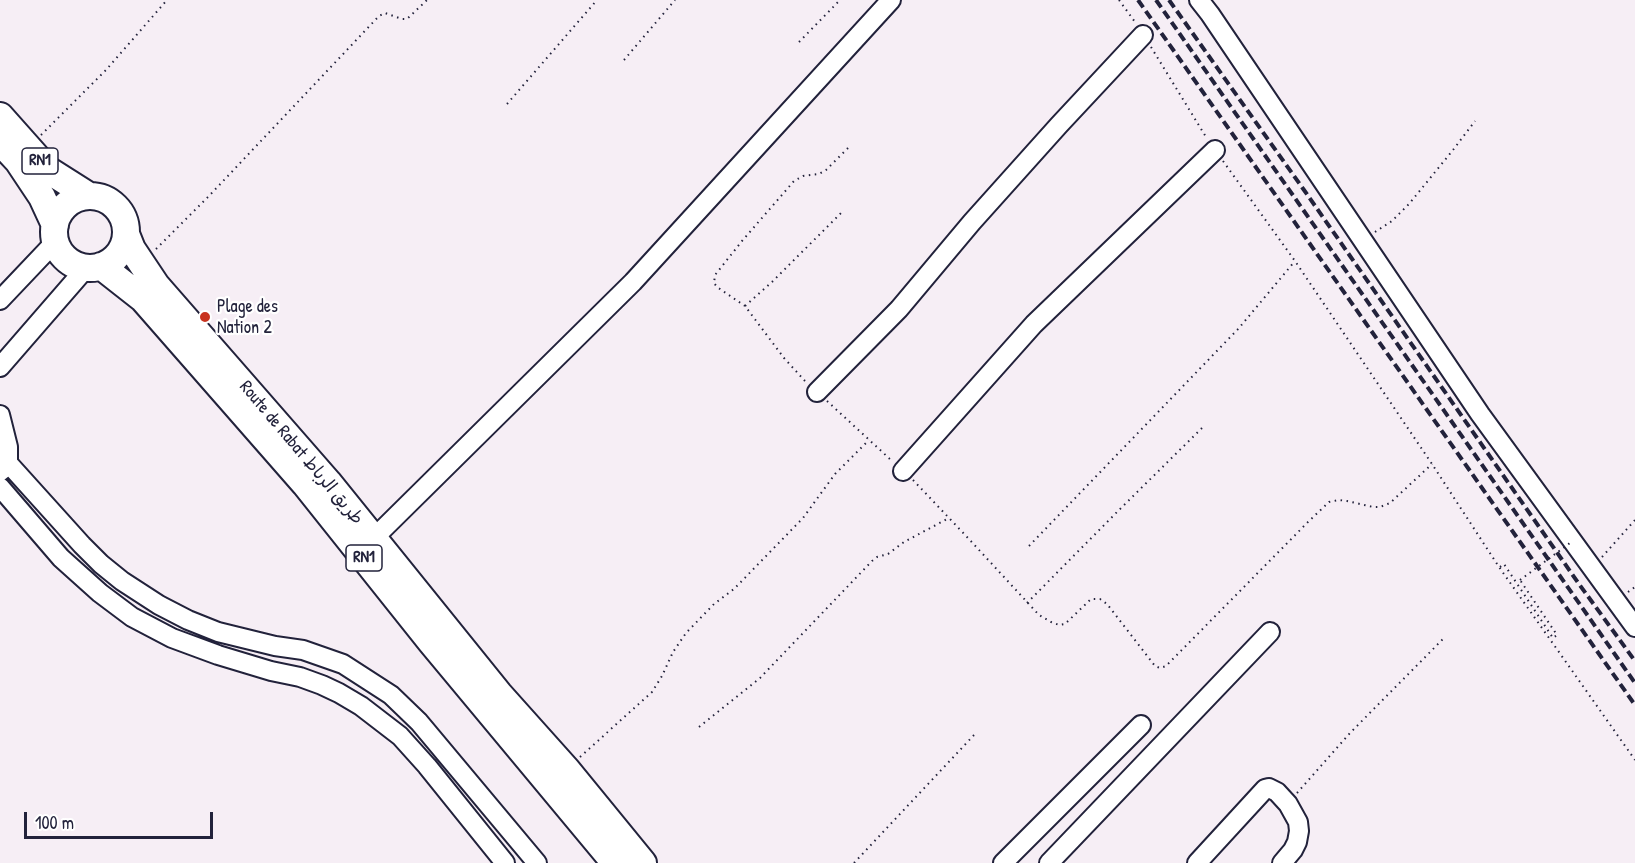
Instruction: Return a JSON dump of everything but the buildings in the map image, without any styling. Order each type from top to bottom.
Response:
[{"type":"highway","name":"RN1","points":[[0,116],[48,170],[89,196],[101,197],[112,203],[120,211],[125,222],[126,234]]},
{"type":"highway","name":"RN1","points":[[0,141],[18,160],[36,188],[60,251],[76,265],[93,267]]},
{"type":"highway","points":[[55,233],[59,214],[67,204],[78,198],[89,196]]},
{"type":"highway","name":"Route de Rabat طريق الرباط","points":[[126,234],[132,249],[156,285],[328,482],[498,694],[567,770],[643,863]]},
{"type":"highway","points":[[93,267],[111,262],[124,245],[126,234]]},
{"type":"highway","name":"Route de Rabat طريق الرباط","points":[[93,267],[143,299],[305,484],[615,863]]},
{"type":"street","points":[[373,539],[633,282],[891,0]]},
{"type":"street","points":[[1198,0],[1210,14],[1480,414],[1635,627]]},
{"type":"street","points":[[817,392],[899,309],[972,222],[1143,35]]},
{"type":"street","points":[[903,471],[1034,324],[1215,150]]},
{"type":"street","points":[[0,300],[55,233]]},
{"type":"street","points":[[0,367],[93,267]]},
{"type":"street","points":[[0,414],[6,435],[4,467],[101,564],[159,605],[188,620],[218,632],[275,646],[303,650],[343,664],[391,695],[419,722],[537,863]]},
{"type":"street","points":[[0,487],[61,558],[100,593],[132,617],[172,638],[218,655],[271,671],[300,676],[362,706],[400,736],[505,863]]},
{"type":"street","points":[[1049,863],[1270,632]]},
{"type":"street","points":[[1003,863],[1141,725]]},
{"type":"street","points":[[1197,863],[1265,789],[1269,788],[1272,788],[1288,804],[1298,822],[1299,831],[1293,850],[1282,863]]},
{"type":"path","points":[[29,148],[106,70],[167,0]]},
{"type":"path","points":[[155,251],[379,16],[385,13],[407,19],[427,0]]},
{"type":"path","points":[[507,104],[597,0]]},
{"type":"path","points":[[624,60],[675,0]]},
{"type":"path","points":[[799,42],[840,0]]},
{"type":"path","points":[[1119,0],[1215,150],[1295,261],[1499,567],[1635,760]]},
{"type":"path","points":[[1362,240],[1392,221],[1475,121]]},
{"type":"path","points":[[851,145],[826,170],[819,174],[803,176],[794,181],[741,241],[716,275],[714,283],[745,306],[797,374],[903,471],[1027,603],[1039,615],[1051,622],[1059,625],[1065,624],[1091,599],[1100,599],[1107,604],[1155,666],[1160,668],[1166,666],[1329,502],[1339,500],[1380,507],[1390,503],[1432,464]]},
{"type":"path","points":[[745,306],[844,210]]},
{"type":"path","points":[[1029,546],[1239,328],[1295,261]]},
{"type":"path","points":[[1027,603],[1202,428]]},
{"type":"path","points":[[567,770],[652,692],[686,633],[714,604],[734,589],[803,518],[835,474],[869,440]]},
{"type":"path","points":[[699,727],[760,678],[872,561],[949,518]]},
{"type":"path","points":[[1593,568],[1635,520]]},
{"type":"path","points":[[1499,567],[1504,564],[1553,638],[1557,635],[1520,580],[1569,543]]},
{"type":"path","points":[[1288,804],[1350,733],[1443,639]]},
{"type":"path","points":[[854,863],[974,735]]},
{"type":"railway","points":[[1138,0],[1635,705]]},
{"type":"railway","points":[[1156,0],[1635,683]]},
{"type":"railway","points":[[1169,0],[1635,661]]},
{"type":"place","name":"Plage des Nation 2","points":[[205,317]]}]
